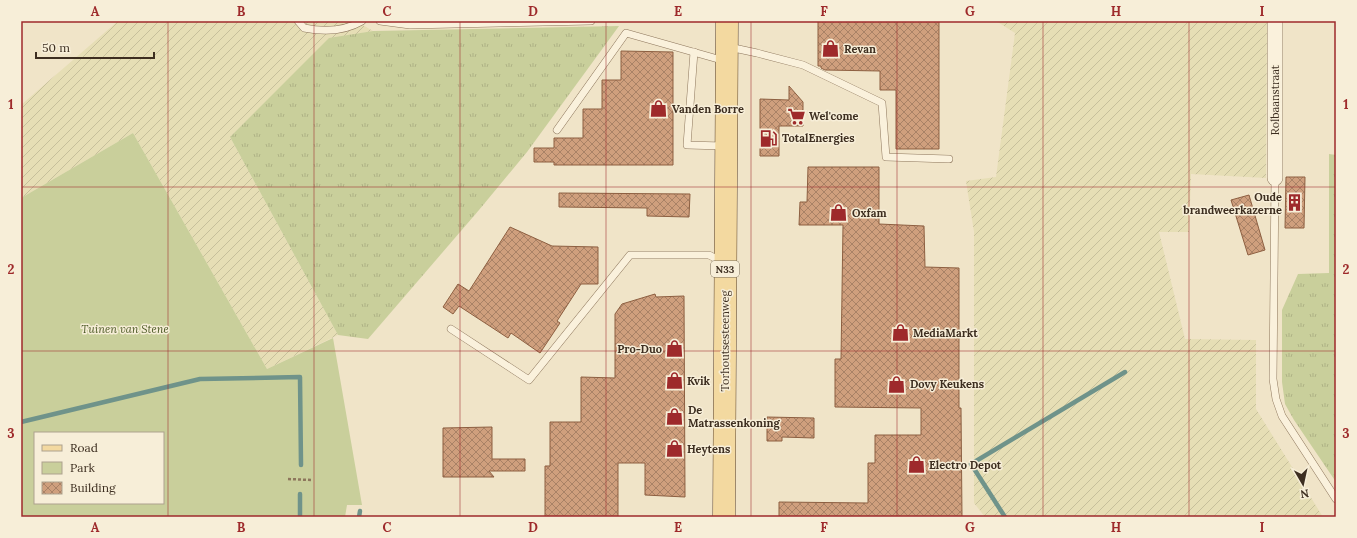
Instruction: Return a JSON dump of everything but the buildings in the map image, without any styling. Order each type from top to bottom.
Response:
[{"type":"main road","name":"Torhoutsesteenweg","points":[[724,517],[727,21]]},
{"type":"street","name":"Rolbaanstraat","points":[[1275,21],[1275,178]]},
{"type":"lane","points":[[298,21],[304,28],[326,31],[354,26],[362,21]]},
{"type":"lane","points":[[380,21],[410,25],[591,21]]},
{"type":"lane","points":[[557,130],[626,33],[694,52],[727,54],[757,53],[803,65],[882,103],[886,157],[948,159]]},
{"type":"lane","points":[[694,52],[687,145],[726,146]]},
{"type":"lane","points":[[1275,178],[1273,379],[1276,399],[1282,416],[1336,499]]},
{"type":"lane","points":[[451,329],[529,380],[630,255],[709,255],[725,263]]},
{"type":"path","points":[[288,479],[311,480]]},
{"type":"shaded area","points":[[118,21],[356,21],[373,31],[329,39],[230,137],[338,335],[267,369],[133,133],[21,198],[21,105]]},
{"type":"shaded area","points":[[996,21],[1267,21],[1266,178],[1191,174],[1189,232],[1159,232],[1185,339],[1256,340],[1256,409],[1323,517],[985,517],[974,503],[974,232],[966,181],[996,177],[1015,33]]},
{"type":"green space","points":[[619,26],[527,152],[368,339],[338,335],[230,137],[329,38],[373,31]]},
{"type":"green space","name":"Tuinen van Stene","points":[[133,133],[267,369],[333,338],[362,505],[347,505],[345,517],[21,517],[21,198]]},
{"type":"green space","points":[[1329,154],[1336,155],[1336,482],[1294,420],[1285,404],[1282,382],[1282,310],[1298,274],[1329,273]]},
{"type":"waterway","points":[[1005,517],[971,464],[1125,372]]},
{"type":"waterway","points":[[21,422],[200,379],[300,377],[301,465]]},
{"type":"waterway","points":[[300,494],[300,517]]},
{"type":"waterway","points":[[359,517],[360,511]]},
{"type":"place","name":"Revan","points":[[831,49]]},
{"type":"place","name":"Vanden Borre","points":[[659,109]]},
{"type":"place","name":"Wel'come","points":[[796,116]]},
{"type":"place","name":"TotalEnergies","points":[[769,138]]},
{"type":"place","name":"Oude brandweerkazerne","points":[[1295,203]]},
{"type":"place","name":"Oxfam","points":[[839,213]]},
{"type":"place","name":"MediaMarkt","points":[[900,333]]},
{"type":"place","name":"Pro-Duo","points":[[675,349]]},
{"type":"place","name":"Kvik","points":[[674,381]]},
{"type":"place","name":"Dovy Keukens","points":[[897,384]]},
{"type":"place","name":"De Matrassenkoning","points":[[675,416]]},
{"type":"place","name":"Heytens","points":[[674,449]]},
{"type":"place","name":"Electro Depot","points":[[916,465]]}]
